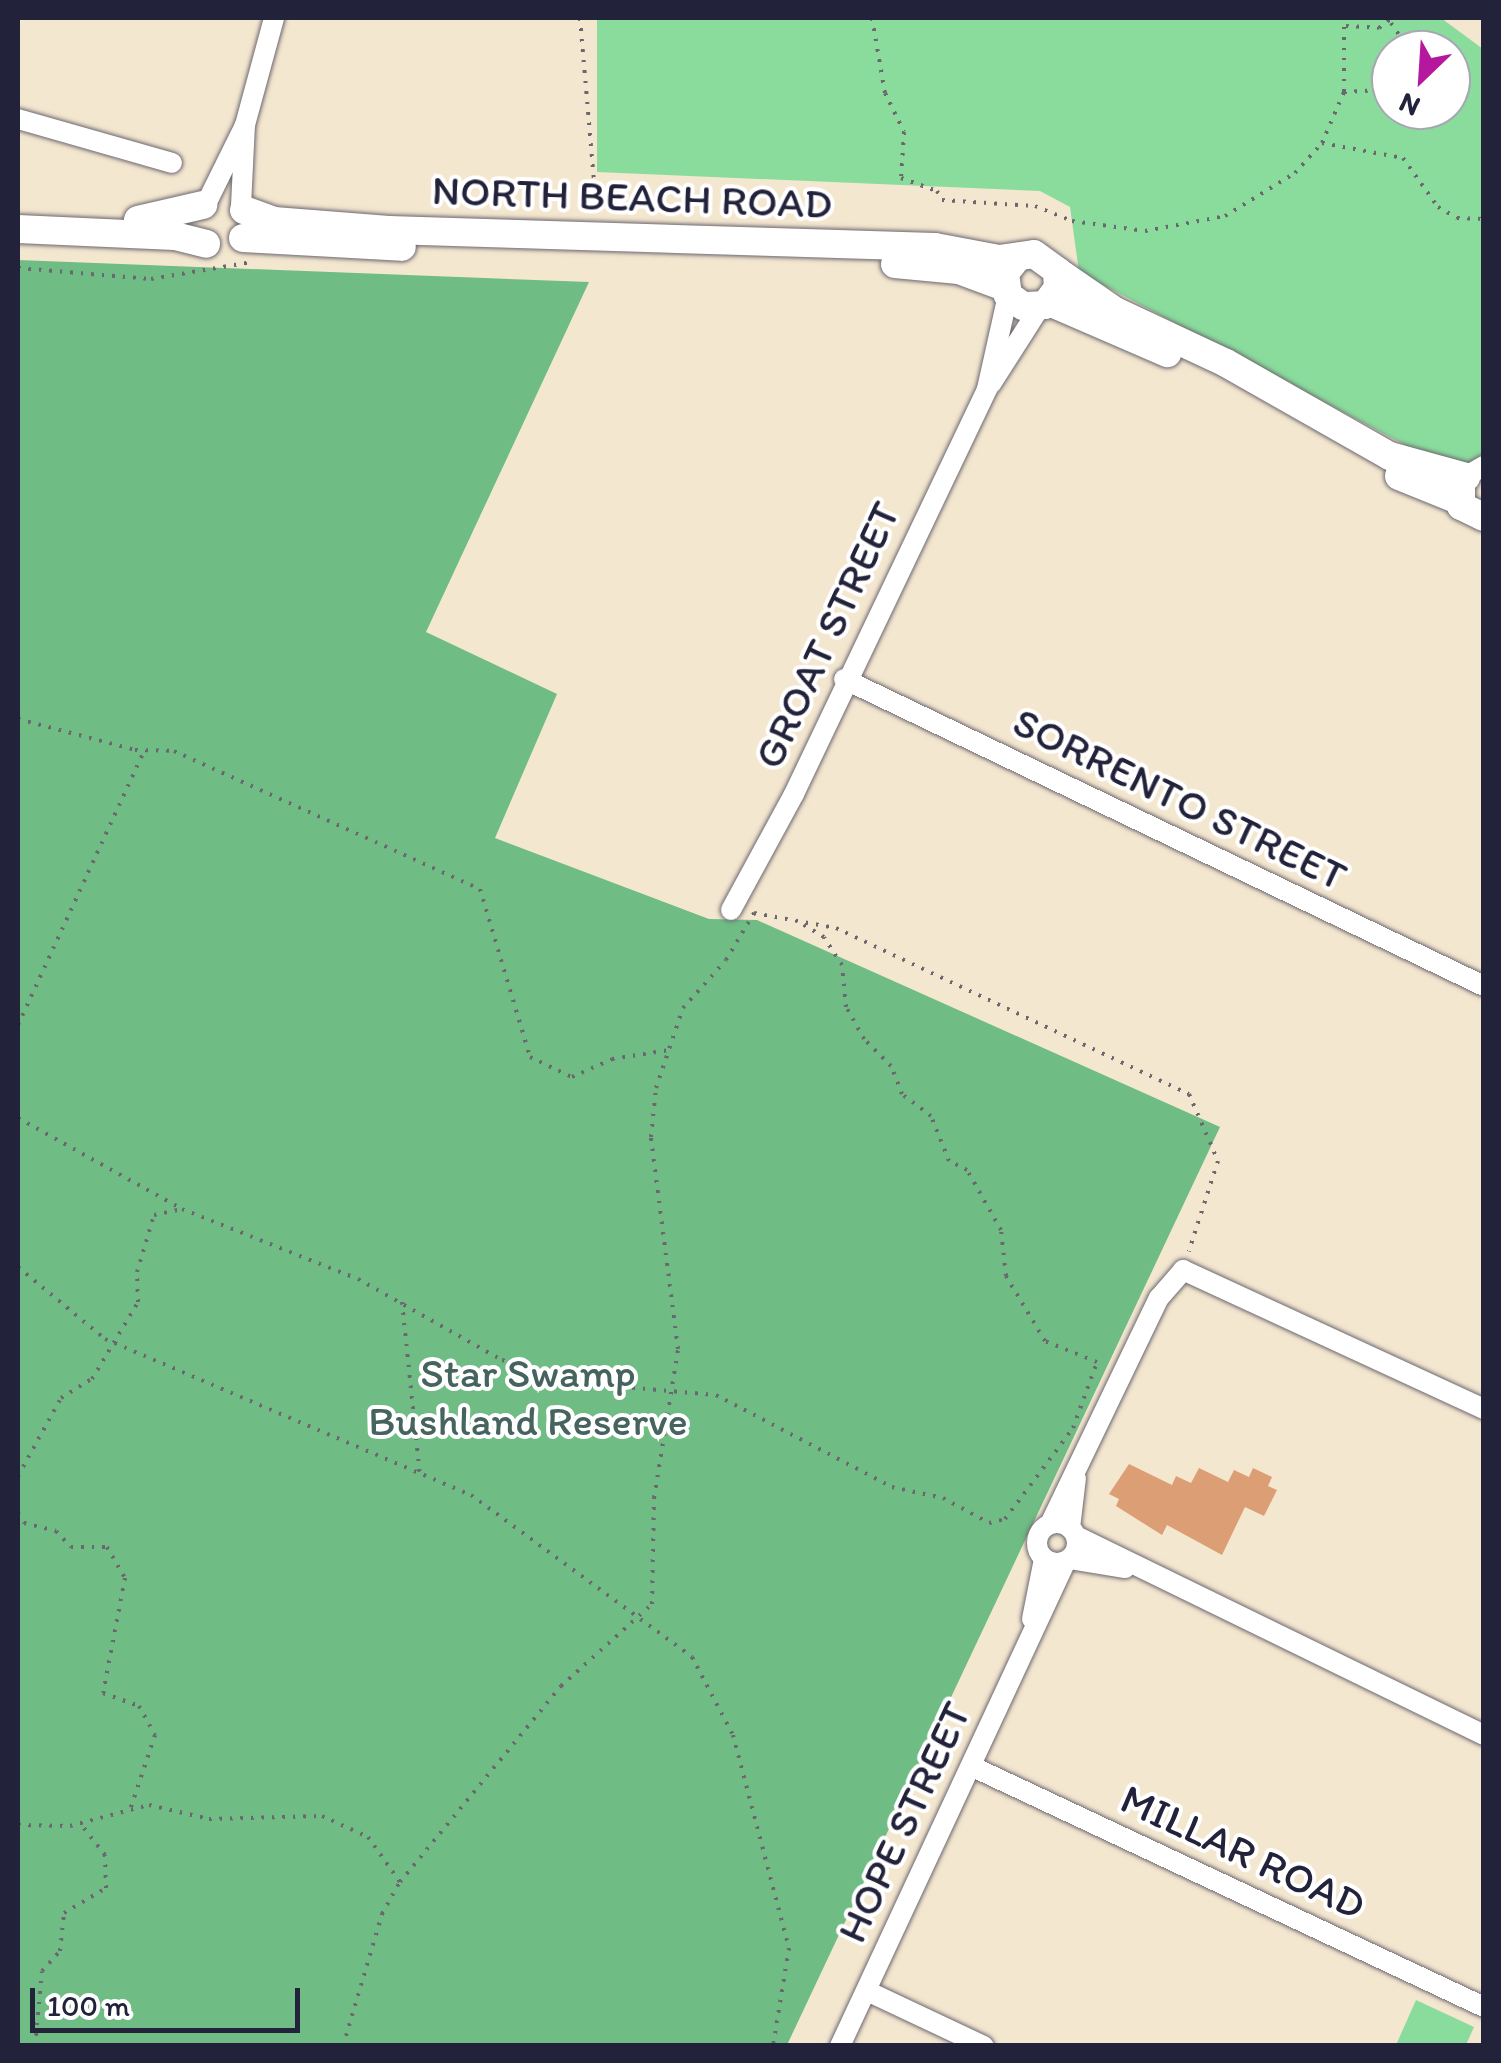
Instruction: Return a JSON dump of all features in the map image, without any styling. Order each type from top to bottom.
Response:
[{"type":"main road","name":"NORTH BEACH ROAD","points":[[18,215],[145,221],[225,198],[243,218],[326,247],[926,265],[1007,291],[1022,306],[1045,305],[1280,406],[1396,475],[1472,478]]},
{"type":"main road","points":[[205,204],[196,221],[206,244]]},
{"type":"main road","name":"NORTH BEACH ROAD","points":[[18,229],[175,236],[222,250],[243,218]]},
{"type":"main road","name":"NORTH BEACH ROAD","points":[[243,218],[389,230],[935,246],[1018,257],[1042,256],[1057,272],[1115,311],[1226,363],[1390,456],[1472,478]]},
{"type":"main road","points":[[1007,291],[1006,273],[1018,257]]},
{"type":"main road","points":[[1045,305],[1058,288],[1057,272]]},
{"type":"main road","points":[[1472,478],[1465,512],[1484,517]]},
{"type":"street","points":[[205,204],[244,125],[274,18]]},
{"type":"street","points":[[18,119],[172,163]]},
{"type":"street","points":[[243,218],[244,125]]},
{"type":"street","name":"GROAT STREET","points":[[987,389],[1007,291]]},
{"type":"street","name":"GROAT STREET","points":[[731,910],[794,794],[844,679],[987,389],[1045,305]]},
{"type":"street","name":"SORRENTO STREET","points":[[844,679],[1484,986]]},
{"type":"street","points":[[1484,1409],[1182,1270],[1160,1298],[1076,1478],[1065,1530],[1136,1569],[1484,1736]]},
{"type":"street","name":"HOPE STREET","points":[[840,2046],[1068,1560],[1065,1530],[1036,1540],[1044,1558],[1034,1631]]},
{"type":"street","points":[[1044,1558],[1136,1569]]},
{"type":"street","name":"MILLAR ROAD","points":[[972,1766],[1484,2007]]},
{"type":"street","points":[[866,1991],[984,2046]]},
{"type":"path","points":[[580,18],[594,182]]},
{"type":"path","points":[[872,18],[885,92],[904,132],[901,178],[937,191],[942,200],[1035,206],[1072,221],[1144,232],[1194,226],[1273,191],[1322,143],[1344,92],[1344,18]]},
{"type":"path","points":[[1346,26],[1391,20]]},
{"type":"path","points":[[1344,92],[1371,90]]},
{"type":"path","points":[[1322,143],[1403,158],[1438,208],[1457,218],[1484,220]]},
{"type":"path","points":[[18,719],[144,750],[174,751],[480,889],[530,1057],[572,1077],[612,1059],[669,1050]]},
{"type":"path","points":[[18,1026],[144,750]]},
{"type":"path","points":[[731,910],[836,928],[1189,1094],[1218,1161],[1182,1270]]},
{"type":"path","points":[[343,2046],[382,1914],[400,1882],[561,1686],[634,1615],[652,1604],[654,1498],[678,1348],[651,1138],[656,1088],[683,1008],[726,960],[754,913]]},
{"type":"path","points":[[18,1118],[182,1209],[402,1302],[502,1360],[602,1385],[716,1395],[892,1487],[943,1498],[989,1523],[1004,1518],[1073,1428],[1097,1362],[1045,1341],[1006,1276],[1000,1230],[967,1170],[949,1161],[931,1116],[902,1094],[891,1066],[864,1039],[846,1007],[842,964],[824,938],[799,922]]},
{"type":"path","points":[[18,1476],[61,1398],[92,1378],[138,1302],[137,1272],[154,1215],[182,1209]]},
{"type":"path","points":[[18,1267],[116,1344],[420,1477],[471,1495],[692,1657],[733,1735],[790,1948],[773,2046]]},
{"type":"path","points":[[402,1302],[420,1477]]},
{"type":"path","points":[[18,1513],[24,1523],[56,1530],[71,1547],[107,1546],[124,1578],[103,1693],[139,1706],[154,1735],[130,1810]]},
{"type":"path","points":[[18,1825],[80,1823],[150,1805],[209,1819],[322,1816],[368,1838],[400,1882]]},
{"type":"path","points":[[35,2046],[42,1971],[60,1951],[64,1914],[106,1888],[104,1854],[80,1823]]},
{"type":"green space","points":[[597,18],[1441,18],[1457,30],[1371,30],[1371,130],[1471,130],[1471,40],[1483,49],[1483,457],[1456,472],[1079,272],[1070,207],[1040,191],[597,172]]},
{"type":"green space","name":"Star Swamp Bushland Reserve","points":[[18,260],[589,282],[426,632],[557,694],[495,838],[709,919],[757,920],[1220,1127],[787,2045],[18,2045]]},
{"type":"green space","points":[[1416,2000],[1474,2027],[1466,2045],[1396,2045]]},
{"type":"building","points":[[1129,1464],[1172,1485],[1176,1476],[1191,1483],[1199,1468],[1228,1482],[1234,1470],[1249,1477],[1253,1468],[1272,1477],[1268,1486],[1277,1490],[1264,1516],[1245,1507],[1222,1555],[1167,1525],[1162,1535],[1116,1506],[1119,1499],[1109,1494]]}]
